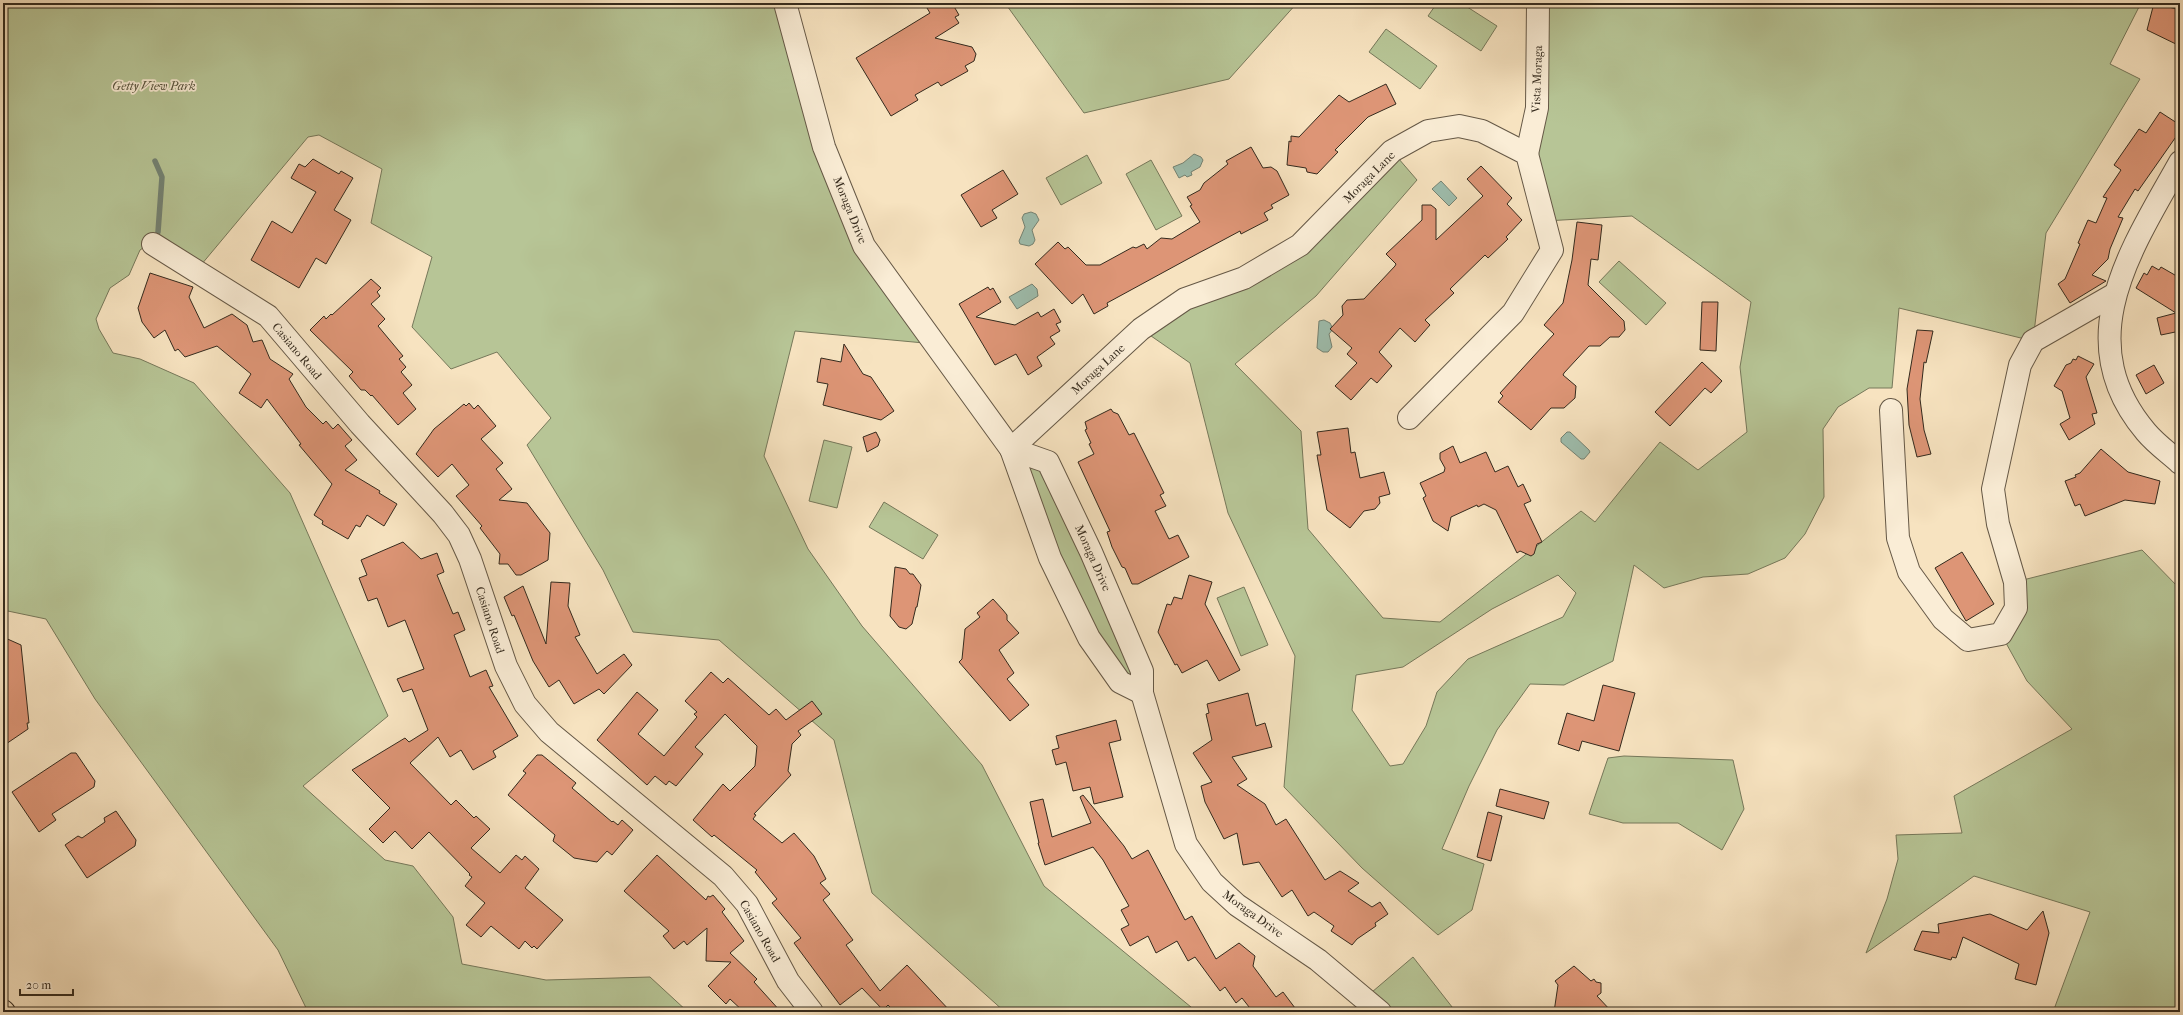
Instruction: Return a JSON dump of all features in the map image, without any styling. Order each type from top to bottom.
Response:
[{"type":"street","name":"Moraga Drive","points":[[785,3],[824,147],[864,246],[1011,450],[1050,558],[1089,638],[1120,682],[1142,693]]},
{"type":"street","name":"Vista Moraga","points":[[1527,154],[1537,108],[1538,3]]},
{"type":"street","name":"Moraga Lane","points":[[1011,450],[1141,329],[1185,299],[1244,278],[1300,245],[1392,151],[1428,131],[1459,126],[1482,131],[1527,154]]},
{"type":"street","points":[[1409,418],[1512,313],[1552,250],[1527,154]]},
{"type":"street","points":[[2180,162],[2129,253],[2115,294],[2109,334],[2113,367],[2125,400],[2146,432],[2180,463]]},
{"type":"street","name":"Casiano Road","points":[[153,244],[268,316],[360,424],[443,514],[459,535],[470,559],[506,666],[525,704],[549,732],[723,876],[747,904],[788,981],[812,1012]]},
{"type":"street","points":[[1891,410],[1898,538],[1909,572],[1943,619],[1968,640],[2001,634],[2016,608],[2015,582],[1998,524],[1994,489],[2020,365],[2033,341],[2115,294]]},
{"type":"street","name":"Moraga Drive","points":[[1011,450],[1048,462],[1091,552],[1142,671],[1142,693],[1186,844],[1212,882],[1237,905],[1318,960],[1380,1012]]},
{"type":"green space","name":"Getty View Park","points":[[3,3],[786,3],[864,246],[935,344],[795,331],[764,456],[808,549],[862,626],[982,765],[1044,886],[1197,1012],[1005,1012],[872,893],[834,740],[719,640],[633,632],[603,570],[527,445],[551,418],[497,352],[451,369],[412,327],[432,257],[371,223],[382,169],[319,135],[308,137],[196,271],[143,248],[140,250],[129,275],[110,288],[96,319],[99,329],[113,353],[140,359],[194,383],[290,493],[388,716],[303,786],[385,860],[413,866],[453,917],[462,964],[546,980],[650,977],[688,1012],[308,1012],[278,950],[95,699],[46,619],[3,610]]},
{"type":"green space","points":[[1005,3],[1297,3],[1229,79],[1084,113]]},
{"type":"green space","points":[[1437,3],[1461,3],[1497,26],[1481,51],[1428,16]]},
{"type":"green space","points":[[1538,3],[2141,3],[2110,64],[2140,79],[2046,233],[2033,341],[1899,308],[1892,388],[1869,388],[1838,407],[1823,429],[1824,497],[1805,534],[1785,558],[1748,574],[1703,577],[1664,588],[1634,565],[1613,661],[1564,685],[1530,684],[1497,730],[1469,786],[1442,849],[1484,864],[1472,910],[1438,935],[1362,868],[1284,787],[1295,656],[1228,513],[1190,363],[1141,329],[1300,245],[1392,151],[1417,180],[1316,296],[1235,364],[1301,431],[1308,529],[1383,618],[1440,622],[1581,511],[1595,522],[1660,442],[1698,470],[1747,432],[1740,367],[1751,302],[1632,216],[1545,221],[1527,154]],"holes":[[[1558,575],[1576,593],[1563,617],[1468,659],[1437,692],[1426,726],[1403,764],[1390,766],[1352,710],[1356,675],[1403,667],[1492,609]]]},
{"type":"green space","points":[[1386,29],[1437,66],[1420,89],[1369,52]]},
{"type":"green space","points":[[1087,155],[1102,183],[1061,205],[1046,178]]},
{"type":"green space","points":[[1151,160],[1182,216],[1156,230],[1126,174]]},
{"type":"green space","points":[[1619,261],[1666,303],[1646,325],[1599,282]]},
{"type":"green space","points":[[824,440],[852,447],[837,508],[809,501]]},
{"type":"green space","points":[[1011,449],[1048,462],[1142,671],[1120,682]]},
{"type":"green space","points":[[884,502],[938,535],[923,559],[869,527]]},
{"type":"green space","points":[[2142,550],[2180,589],[2180,1012],[2053,1012],[2090,912],[1974,876],[1866,953],[1887,899],[1898,859],[1896,835],[1962,833],[1954,796],[2072,729],[2027,681],[2001,634],[2015,582]]},
{"type":"green space","points":[[1244,587],[1268,645],[1241,656],[1217,598]]},
{"type":"green space","points":[[1624,756],[1733,760],[1744,809],[1722,850],[1678,823],[1623,823],[1589,814],[1608,758]]},
{"type":"green space","points":[[1413,957],[1456,1012],[1380,1012],[1365,998]]},
{"type":"shaded area","points":[[1194,154],[1201,157],[1203,160],[1200,167],[1191,172],[1192,175],[1187,177],[1185,175],[1179,178],[1173,167],[1183,163]]},
{"type":"shaded area","points":[[1441,181],[1457,198],[1449,206],[1432,189]]},
{"type":"shaded area","points":[[1031,212],[1036,214],[1039,220],[1032,230],[1035,240],[1033,244],[1029,246],[1020,244],[1019,241],[1025,227],[1022,218],[1024,214]]},
{"type":"shaded area","points":[[1032,284],[1037,289],[1038,296],[1017,309],[1009,297]]},
{"type":"shaded area","points":[[1324,320],[1330,323],[1333,329],[1329,334],[1332,347],[1328,352],[1323,352],[1317,348],[1319,321]]},
{"type":"shaded area","points":[[1567,432],[1570,432],[1589,450],[1590,452],[1584,459],[1581,459],[1561,442],[1561,438]]},
{"type":"building","points":[[924,3],[952,3],[959,15],[955,17],[959,23],[935,38],[972,47],[976,54],[974,61],[965,66],[968,71],[941,86],[938,82],[915,95],[918,100],[891,116],[856,58],[930,13]]},
{"type":"building","points":[[2154,3],[2180,10],[2180,46],[2147,30]]},
{"type":"building","points":[[1386,84],[1396,104],[1368,117],[1335,150],[1338,152],[1317,174],[1307,172],[1306,168],[1287,165],[1289,141],[1291,142],[1291,136],[1299,137],[1339,95],[1349,102]]},
{"type":"building","points":[[2160,112],[2180,125],[2180,131],[2138,191],[2135,189],[2118,217],[2123,218],[2110,249],[2108,259],[2092,275],[2106,281],[2070,303],[2058,284],[2065,279],[2080,244],[2078,243],[2088,220],[2096,223],[2107,198],[2103,197],[2121,170],[2114,165],[2139,129],[2146,133]]},
{"type":"building","points":[[1251,147],[1263,168],[1271,167],[1277,171],[1289,195],[1271,205],[1273,208],[1264,213],[1268,220],[1241,234],[1240,231],[1197,254],[1107,303],[1108,306],[1094,314],[1083,294],[1072,304],[1035,264],[1058,242],[1065,249],[1068,247],[1086,265],[1100,265],[1133,247],[1136,248],[1144,244],[1147,249],[1161,238],[1172,239],[1200,222],[1190,206],[1192,205],[1187,197],[1200,190],[1204,183],[1228,164],[1226,161]]},
{"type":"building","points":[[313,159],[339,174],[341,171],[353,178],[334,210],[351,220],[326,264],[316,258],[299,288],[251,260],[272,221],[292,233],[316,192],[291,178],[299,164],[305,167]]},
{"type":"building","points":[[1481,166],[1512,198],[1507,204],[1522,220],[1506,237],[1508,239],[1488,258],[1485,255],[1450,289],[1454,293],[1425,320],[1430,325],[1415,342],[1400,328],[1379,352],[1392,366],[1377,383],[1371,378],[1351,400],[1335,386],[1357,363],[1347,354],[1352,348],[1330,329],[1343,315],[1342,306],[1347,300],[1364,299],[1395,266],[1396,264],[1386,254],[1422,220],[1422,205],[1431,205],[1436,209],[1436,240],[1483,196],[1467,179]]},
{"type":"building","points":[[1003,170],[1018,194],[992,210],[997,218],[981,227],[961,195]]},
{"type":"building","points":[[1577,222],[1602,225],[1598,260],[1591,259],[1588,285],[1624,321],[1625,330],[1619,337],[1610,337],[1600,346],[1589,346],[1563,375],[1576,386],[1575,398],[1564,408],[1551,408],[1531,430],[1498,402],[1503,396],[1500,393],[1554,334],[1544,325],[1563,303],[1572,260]]},
{"type":"building","points":[[2152,266],[2159,270],[2161,267],[2180,278],[2180,331],[2161,335],[2157,318],[2176,313],[2136,288],[2144,273],[2147,275]]},
{"type":"building","points":[[150,273],[193,287],[189,297],[204,328],[232,314],[247,325],[253,342],[262,340],[270,359],[293,374],[289,379],[306,407],[323,424],[326,421],[333,429],[338,424],[352,440],[345,446],[357,460],[345,470],[380,491],[379,493],[397,504],[384,526],[367,515],[360,527],[356,525],[348,539],[322,524],[323,521],[314,515],[332,484],[299,445],[301,444],[267,399],[261,408],[239,393],[251,374],[217,346],[185,357],[178,349],[175,351],[165,330],[154,338],[142,322],[138,308]]},
{"type":"building","points":[[371,279],[381,288],[377,292],[380,296],[371,304],[385,319],[378,326],[403,356],[399,359],[406,367],[401,372],[412,385],[403,393],[416,409],[398,425],[372,395],[371,396],[365,390],[361,390],[349,376],[353,372],[310,330],[324,316],[326,319],[331,314],[332,315]]},
{"type":"building","points":[[988,287],[990,290],[993,288],[1001,302],[976,317],[1015,325],[1038,312],[1041,317],[1054,309],[1061,322],[1056,324],[1060,331],[1050,337],[1055,344],[1037,357],[1042,366],[1028,375],[1016,354],[995,365],[959,304]]},
{"type":"building","points":[[1702,302],[1718,302],[1716,351],[1700,350]]},
{"type":"building","points":[[1917,330],[1933,331],[1926,363],[1924,362],[1920,399],[1924,430],[1931,454],[1917,457],[1909,425],[1907,389]]},
{"type":"building","points":[[844,344],[863,374],[871,377],[894,411],[881,420],[823,405],[828,384],[817,382],[821,358],[841,362]]},
{"type":"building","points":[[2078,356],[2094,364],[2086,377],[2097,413],[2092,414],[2095,424],[2069,440],[2060,424],[2070,418],[2062,391],[2054,386],[2066,365],[2071,363],[2073,359],[2076,360]]},
{"type":"building","points":[[1702,362],[1722,381],[1711,393],[1705,388],[1670,426],[1655,412]]},
{"type":"building","points":[[2154,365],[2164,383],[2146,394],[2136,375]]},
{"type":"building","points":[[469,403],[474,409],[478,405],[496,426],[481,439],[503,463],[496,469],[512,489],[499,500],[527,503],[550,533],[548,560],[521,575],[516,575],[508,564],[499,564],[500,554],[480,528],[482,526],[456,496],[469,485],[452,464],[438,477],[416,454],[434,429],[464,404],[466,406]]},
{"type":"building","points":[[1111,409],[1113,412],[1118,414],[1129,435],[1134,433],[1164,493],[1160,495],[1166,506],[1155,511],[1169,539],[1178,535],[1189,557],[1138,584],[1132,584],[1125,568],[1122,567],[1112,547],[1107,532],[1110,531],[1078,462],[1094,454],[1085,430],[1087,429],[1085,422]]},
{"type":"building","points":[[1348,428],[1351,453],[1355,452],[1360,478],[1384,472],[1390,494],[1379,497],[1380,503],[1375,509],[1364,511],[1350,528],[1327,510],[1317,455],[1321,455],[1317,432]]},
{"type":"building","points":[[876,432],[880,440],[878,446],[867,452],[863,437]]},
{"type":"building","points":[[1453,446],[1460,463],[1486,452],[1495,472],[1508,466],[1518,487],[1523,484],[1531,501],[1524,504],[1542,542],[1537,544],[1534,554],[1531,556],[1520,551],[1517,553],[1496,510],[1484,504],[1478,507],[1477,505],[1451,517],[1448,531],[1433,521],[1423,498],[1426,496],[1420,483],[1444,472],[1445,468],[1440,459],[1440,453]]},
{"type":"building","points":[[2101,449],[2128,472],[2160,481],[2155,504],[2125,500],[2085,516],[2080,504],[2075,506],[2065,481],[2076,477],[2075,475],[2080,473]]},
{"type":"building","points":[[403,542],[421,559],[437,553],[444,572],[437,575],[453,614],[458,612],[465,630],[454,635],[470,677],[486,670],[493,686],[489,687],[518,736],[493,751],[496,757],[473,770],[461,750],[450,757],[438,737],[410,763],[451,805],[456,800],[474,818],[476,816],[490,829],[471,848],[500,873],[516,855],[522,860],[525,856],[539,869],[525,888],[563,920],[537,949],[534,946],[532,948],[525,941],[519,949],[491,926],[481,937],[466,925],[485,903],[465,886],[472,877],[469,875],[470,874],[429,832],[412,849],[395,831],[383,843],[369,829],[390,808],[352,770],[405,738],[409,742],[428,730],[412,689],[403,692],[397,679],[424,669],[405,620],[388,627],[377,598],[368,601],[359,578],[367,575],[361,560]]},
{"type":"building","points":[[1962,552],[1994,604],[1966,621],[1935,568]]},
{"type":"building","points":[[895,567],[906,569],[910,574],[913,574],[921,585],[912,624],[906,629],[899,627],[890,616]]},
{"type":"building","points":[[1189,575],[1212,582],[1205,604],[1240,670],[1219,681],[1207,660],[1182,673],[1177,664],[1175,665],[1158,632],[1167,604],[1171,605],[1174,597],[1182,599]]},
{"type":"building","points":[[551,582],[570,583],[568,606],[580,635],[575,637],[597,674],[624,654],[632,665],[604,694],[599,689],[574,704],[559,680],[549,687],[533,661],[514,615],[512,616],[504,597],[523,586],[546,644]]},
{"type":"building","points":[[993,599],[1007,615],[1007,620],[1019,633],[999,650],[1014,673],[1007,679],[1029,705],[1010,721],[959,662],[962,659],[965,629],[980,617],[977,613]]},
{"type":"building","points":[[3,637],[21,645],[29,723],[27,723],[28,729],[3,746]]},
{"type":"building","points":[[711,672],[723,683],[728,678],[769,715],[776,709],[786,720],[812,701],[822,714],[798,731],[801,735],[792,744],[788,771],[791,775],[754,814],[756,815],[753,819],[782,843],[794,833],[814,856],[826,879],[820,883],[830,894],[823,900],[853,940],[846,945],[880,991],[907,965],[951,1012],[895,1012],[888,1005],[883,1010],[862,988],[840,1005],[794,943],[801,938],[772,903],[777,899],[755,872],[757,870],[714,835],[712,837],[693,820],[723,784],[730,791],[755,766],[757,746],[725,714],[695,747],[703,754],[676,786],[669,781],[666,785],[655,776],[647,785],[597,740],[637,692],[658,710],[638,734],[664,756],[697,717],[694,714],[697,712],[685,701]]},
{"type":"building","points":[[1603,685],[1635,693],[1619,751],[1582,741],[1579,751],[1558,744],[1567,713],[1594,721]]},
{"type":"building","points":[[1248,693],[1256,726],[1265,723],[1272,747],[1232,757],[1247,779],[1237,785],[1265,804],[1276,825],[1286,819],[1325,880],[1340,871],[1359,883],[1348,891],[1372,907],[1380,902],[1388,914],[1375,923],[1376,926],[1357,939],[1352,945],[1331,931],[1334,926],[1314,912],[1308,916],[1292,890],[1282,897],[1259,862],[1243,865],[1237,833],[1224,839],[1205,802],[1201,786],[1212,782],[1193,753],[1212,740],[1206,714],[1209,713],[1207,704]]},
{"type":"building","points":[[1116,720],[1121,740],[1109,743],[1123,797],[1094,804],[1090,787],[1073,791],[1066,762],[1056,765],[1052,750],[1059,748],[1056,736]]},
{"type":"building","points":[[71,753],[76,753],[95,781],[94,787],[52,814],[56,820],[39,832],[12,792]]},
{"type":"building","points":[[537,755],[542,755],[576,783],[572,788],[612,822],[613,821],[618,825],[622,820],[633,830],[612,855],[607,851],[597,862],[574,858],[553,841],[555,835],[508,795],[526,773],[523,771]]},
{"type":"building","points":[[1500,789],[1549,802],[1544,819],[1496,806]]},
{"type":"building","points":[[1083,795],[1124,846],[1132,859],[1148,850],[1185,920],[1192,916],[1216,959],[1239,943],[1255,956],[1253,966],[1276,997],[1283,992],[1298,1012],[1253,1012],[1242,998],[1236,1003],[1225,987],[1220,991],[1195,957],[1188,961],[1177,941],[1156,953],[1148,936],[1130,946],[1121,929],[1129,925],[1121,910],[1129,906],[1103,860],[1093,847],[1045,865],[1038,843],[1030,802],[1043,799],[1052,837],[1091,823],[1080,797]]},
{"type":"building","points":[[116,811],[136,840],[135,846],[87,878],[65,845],[78,836],[82,838],[105,822],[104,818]]},
{"type":"building","points":[[1488,812],[1502,816],[1491,861],[1477,857]]},
{"type":"building","points":[[657,855],[706,900],[708,896],[710,897],[713,895],[725,909],[722,912],[744,941],[730,953],[757,979],[754,982],[781,1012],[744,1012],[730,999],[726,1004],[708,986],[731,962],[706,961],[707,928],[687,945],[684,941],[674,949],[663,936],[669,931],[624,891]]},
{"type":"building","points":[[2043,911],[2049,933],[2036,985],[2015,979],[2019,964],[1963,937],[1956,958],[1952,957],[1951,960],[1914,950],[1922,931],[1939,933],[1938,924],[1990,914],[2027,930]]},
{"type":"building","points":[[1574,966],[1591,981],[1594,979],[1596,982],[1601,983],[1601,993],[1597,996],[1612,1012],[1554,1012],[1558,985],[1555,981]]},
{"type":"waterway","points":[[155,161],[162,177],[158,232]]}]
